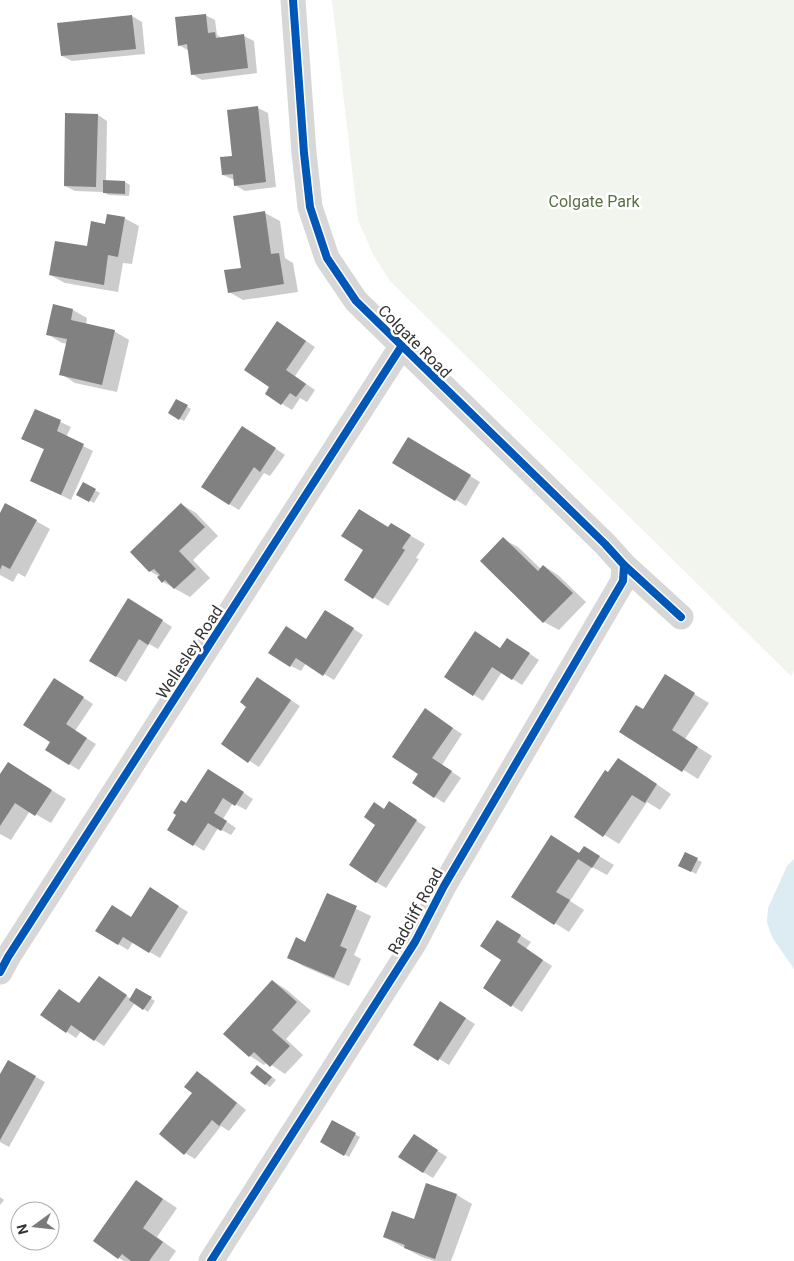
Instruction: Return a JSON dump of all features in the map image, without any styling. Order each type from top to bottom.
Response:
[{"type":"street","name":"Colgate Road","points":[[293,0],[304,153],[310,207],[327,258],[356,301],[401,347],[605,544],[624,566],[681,617]]},
{"type":"street","name":"Wellesley Road","points":[[0,972],[401,347]]},
{"type":"street","name":"Radcliff Road","points":[[211,1261],[415,942],[449,878],[623,581],[624,566]]},
{"type":"green space","name":"Colgate Park","points":[[332,0],[794,0],[794,671],[791,676],[390,281],[373,254],[358,220]]},
{"type":"shaded area","points":[[794,859],[794,969],[772,937],[767,922],[768,908],[787,866]]},
{"type":"building","points":[[206,14],[208,33],[215,32],[216,38],[244,34],[248,68],[191,75],[187,44],[178,46],[175,17]]},
{"type":"building","points":[[132,15],[136,49],[61,56],[57,23]]},
{"type":"building","points":[[258,106],[266,182],[234,186],[233,174],[222,175],[220,157],[232,156],[227,110]]},
{"type":"building","points":[[65,113],[98,114],[96,187],[64,186]]},
{"type":"building","points":[[103,180],[125,181],[125,194],[103,193]]},
{"type":"building","points":[[265,211],[271,254],[279,253],[284,284],[228,293],[224,270],[241,268],[233,216]]},
{"type":"building","points":[[107,214],[125,217],[118,257],[108,255],[104,285],[49,275],[55,241],[87,246],[91,221],[105,224]]},
{"type":"building","points":[[53,304],[73,309],[71,320],[115,330],[102,385],[59,375],[67,339],[46,335]]},
{"type":"building","points":[[277,321],[306,341],[286,370],[306,384],[296,397],[290,393],[281,405],[265,394],[269,387],[244,370]]},
{"type":"building","points":[[176,399],[188,405],[179,420],[168,413]]},
{"type":"building","points":[[35,409],[61,420],[57,431],[84,444],[61,495],[30,481],[44,449],[21,439]]},
{"type":"building","points":[[242,426],[276,448],[260,472],[254,467],[229,505],[201,487]]},
{"type":"building","points":[[408,437],[471,475],[455,501],[392,463]]},
{"type":"building","points":[[83,482],[96,489],[89,502],[76,495]]},
{"type":"building","points":[[5,503],[37,520],[10,569],[2,565],[0,570],[0,513]]},
{"type":"building","points":[[181,503],[205,527],[179,551],[196,569],[174,589],[165,580],[162,583],[157,577],[160,575],[154,569],[149,572],[130,552]]},
{"type":"building","points":[[359,509],[388,527],[391,523],[411,535],[402,548],[405,550],[373,599],[344,580],[363,550],[341,536]]},
{"type":"building","points":[[503,537],[538,571],[543,565],[573,593],[543,623],[480,561]]},
{"type":"building","points":[[128,598],[163,620],[148,645],[139,639],[116,677],[89,661]]},
{"type":"building","points":[[325,610],[354,628],[323,676],[296,658],[290,667],[268,653],[286,626],[306,639]]},
{"type":"building","points":[[475,631],[500,648],[507,638],[530,653],[512,680],[492,667],[473,696],[444,677]]},
{"type":"building","points":[[665,674],[695,693],[672,730],[698,747],[682,772],[619,732],[636,705],[643,709]]},
{"type":"building","points":[[257,677],[291,700],[248,763],[221,744],[246,707],[240,702]]},
{"type":"building","points":[[54,678],[84,697],[66,724],[87,738],[69,765],[45,750],[50,742],[23,725]]},
{"type":"building","points":[[425,708],[453,728],[432,758],[452,771],[434,798],[412,783],[418,774],[392,757]]},
{"type":"building","points":[[618,758],[657,784],[645,803],[632,795],[603,837],[574,817],[605,770],[608,772]]},
{"type":"building","points":[[8,762],[52,790],[35,816],[15,803],[0,826],[0,774]]},
{"type":"building","points":[[208,769],[244,792],[235,806],[223,798],[214,813],[227,821],[221,831],[208,823],[193,846],[167,830],[176,815],[173,813],[181,800],[186,803]]},
{"type":"building","points":[[389,801],[417,820],[376,883],[349,865],[375,825],[364,817],[374,802],[384,809]]},
{"type":"building","points":[[551,835],[579,853],[584,846],[600,856],[592,868],[578,859],[556,892],[570,900],[554,925],[511,897]]},
{"type":"building","points":[[685,852],[698,858],[691,872],[678,866]]},
{"type":"building","points":[[150,887],[179,906],[149,953],[123,937],[118,945],[95,931],[112,905],[131,917]]},
{"type":"building","points":[[327,893],[357,906],[340,946],[347,949],[334,978],[287,958],[296,937],[305,942]]},
{"type":"building","points":[[497,920],[521,935],[517,942],[543,960],[511,1007],[483,988],[501,960],[480,946]]},
{"type":"building","points":[[99,976],[127,995],[94,1041],[71,1025],[66,1033],[40,1015],[59,989],[79,1003]]},
{"type":"building","points":[[272,980],[297,1002],[272,1030],[290,1046],[270,1067],[254,1052],[249,1057],[223,1034]]},
{"type":"building","points":[[136,988],[152,997],[143,1010],[129,1000]]},
{"type":"building","points":[[440,1001],[466,1018],[438,1061],[413,1045]]},
{"type":"building","points":[[8,1060],[36,1076],[0,1140],[0,1074]]},
{"type":"building","points":[[257,1065],[272,1077],[265,1085],[250,1073]]},
{"type":"building","points":[[197,1071],[237,1103],[219,1126],[212,1120],[184,1155],[159,1134],[192,1093],[184,1087]]},
{"type":"building","points":[[332,1120],[356,1133],[344,1156],[320,1142]]},
{"type":"building","points":[[414,1134],[438,1150],[423,1173],[398,1157]]},
{"type":"building","points":[[136,1180],[163,1199],[143,1228],[163,1242],[149,1261],[131,1261],[122,1254],[118,1259],[93,1241]]},
{"type":"building","points":[[426,1183],[457,1194],[435,1259],[404,1248],[405,1245],[383,1237],[392,1211],[414,1219]]},
{"type":"cycle path","points":[[293,0],[304,153],[310,207],[327,258],[356,301],[605,544],[624,565],[681,617]]},
{"type":"cycle path","points":[[0,972],[401,347]]},
{"type":"cycle path","points":[[211,1261],[415,942],[444,886],[623,581],[624,565]]}]
